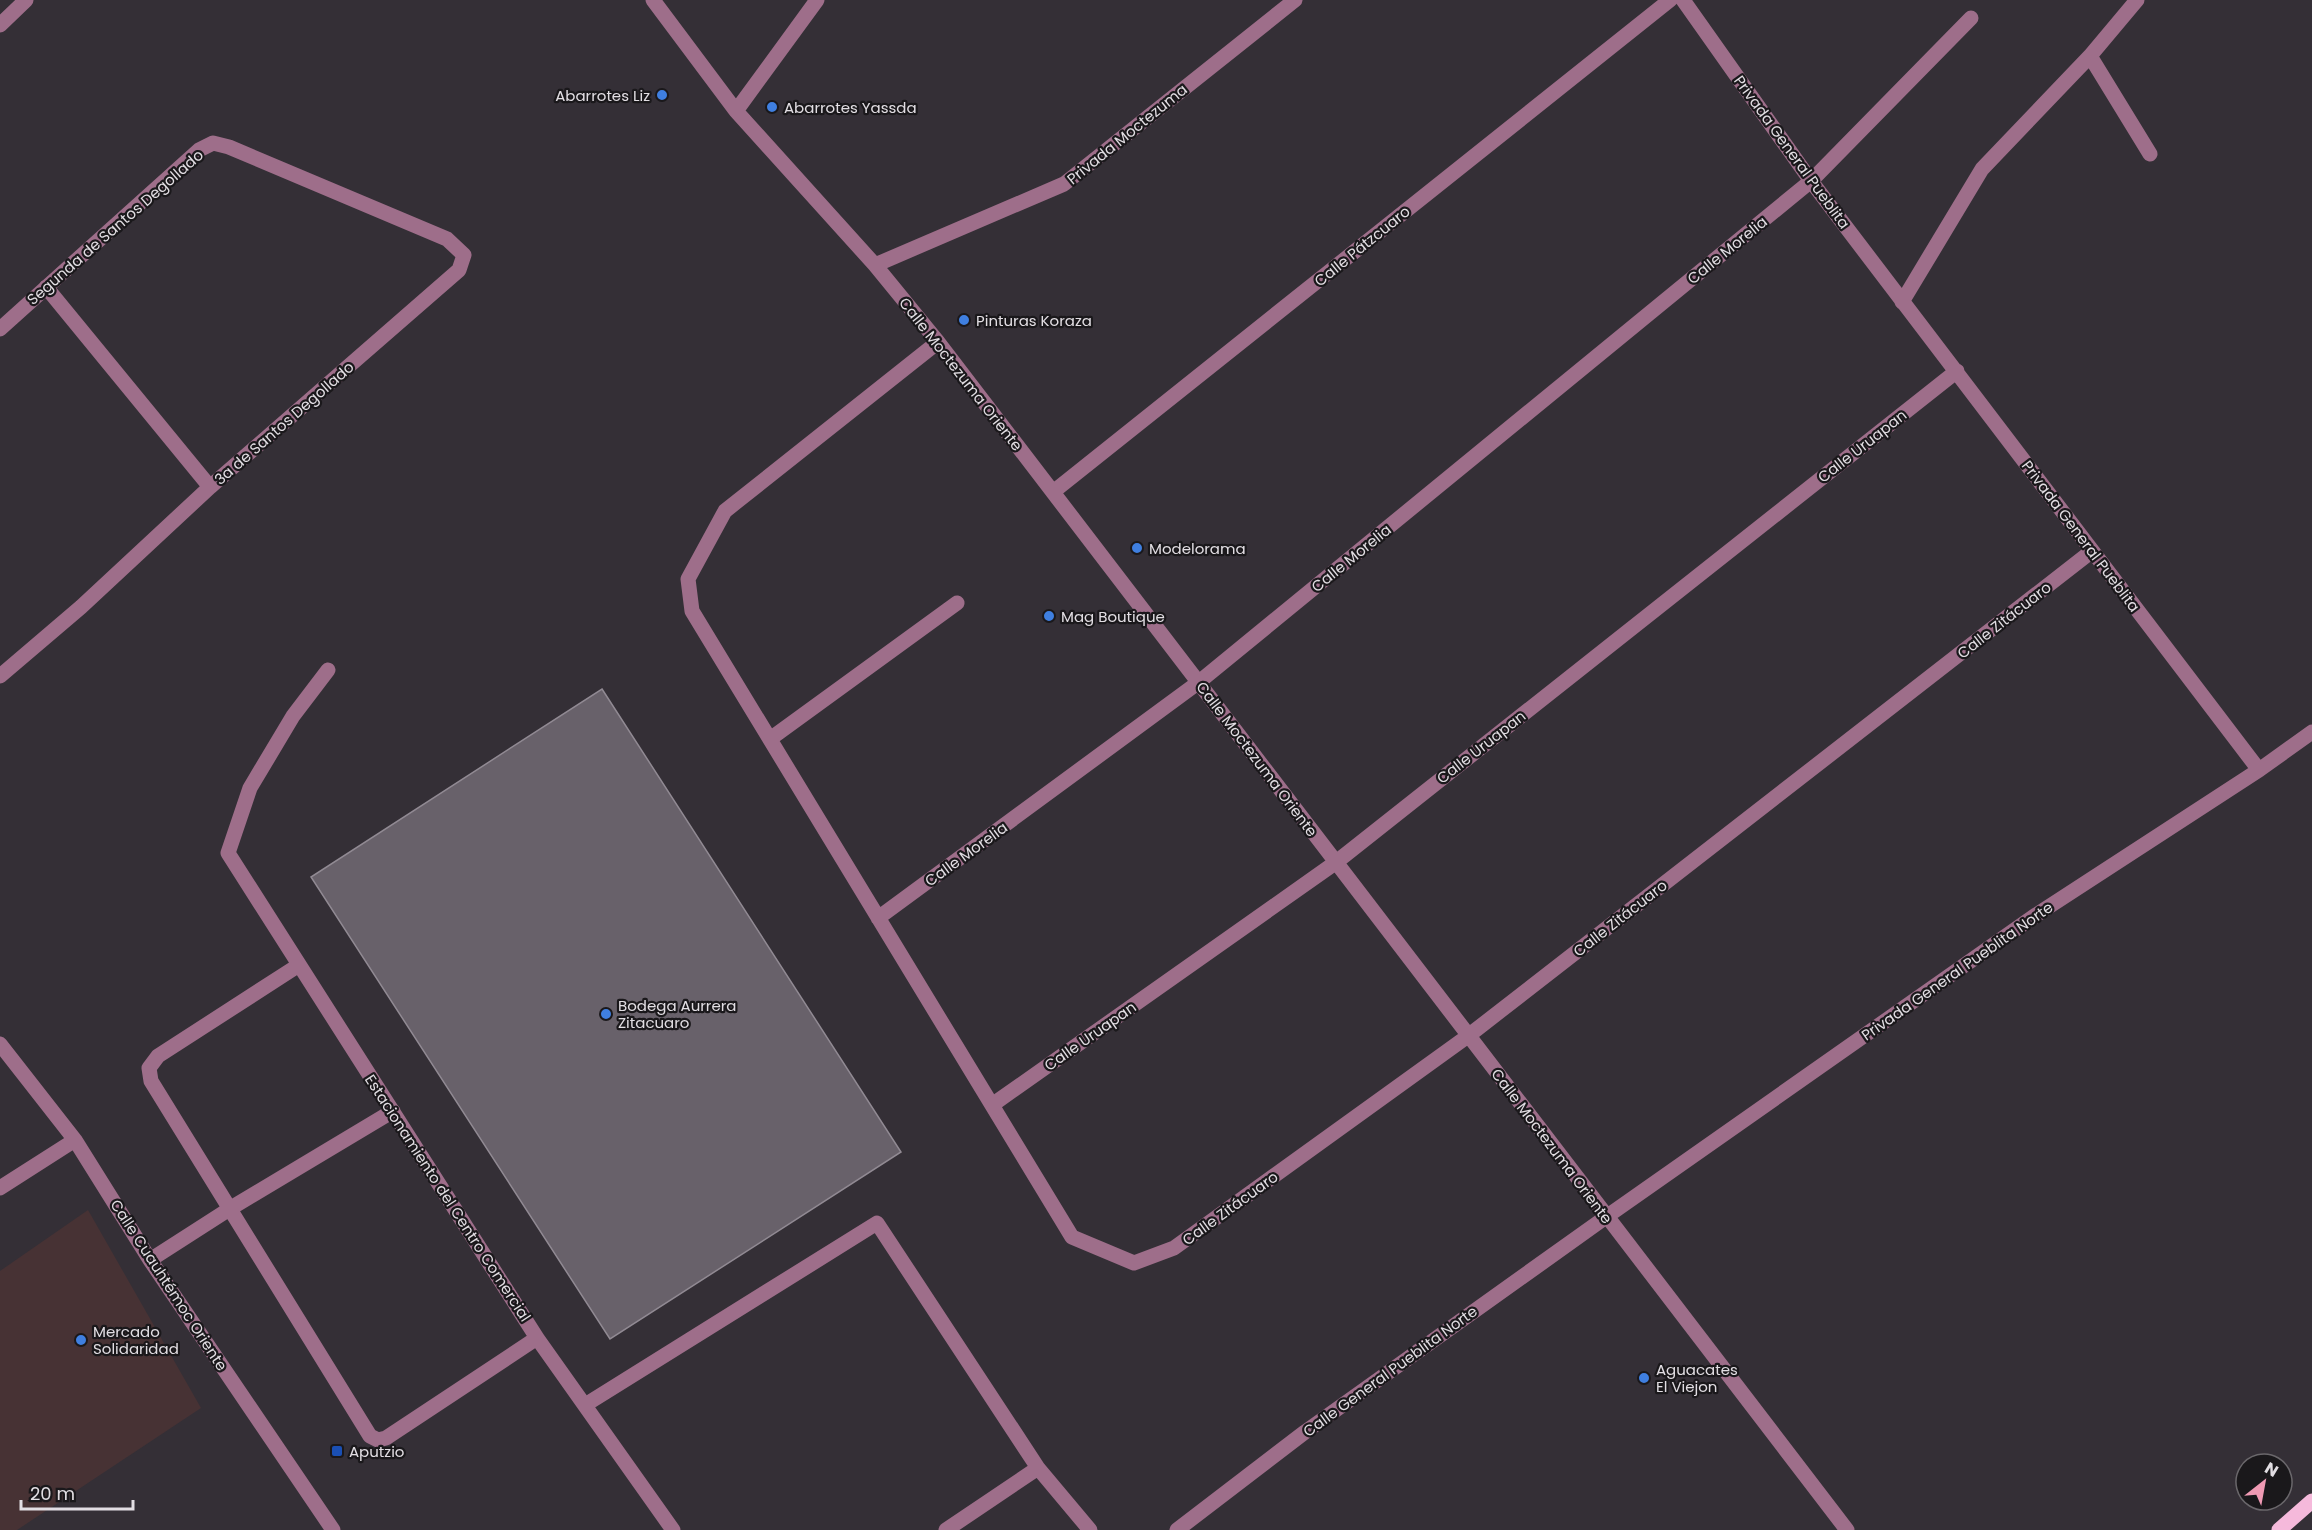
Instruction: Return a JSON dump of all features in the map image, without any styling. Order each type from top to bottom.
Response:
[{"type":"main road","points":[[2279,1530],[2312,1501]]},
{"type":"street","points":[[0,25],[26,0]]},
{"type":"street","name":"Calle Moctezuma Oriente","points":[[653,0],[736,111],[875,265],[938,342],[1847,1530]]},
{"type":"street","points":[[736,111],[817,0]]},
{"type":"street","name":"Privada Moctezuma","points":[[875,265],[1064,184],[1294,0]]},
{"type":"street","name":"Calle Pátzcuaro","points":[[1053,492],[1670,0]]},
{"type":"street","name":"Privada General Pueblita","points":[[1683,0],[1811,181],[2259,770]]},
{"type":"street","points":[[1902,302],[1982,168],[2090,56],[2137,0]]},
{"type":"street","name":"Calle Morelia","points":[[878,918],[1199,682],[1811,181],[1971,18]]},
{"type":"street","points":[[2090,56],[2150,154]]},
{"type":"street","name":"Segunda de Santos Degollado","points":[[0,328],[199,150],[213,143],[229,147],[447,240],[464,255]]},
{"type":"street","name":"3a de Santos Degollado","points":[[46,287],[210,487],[459,270],[464,255]]},
{"type":"street","points":[[938,342],[724,511],[688,579],[693,611],[992,1106]]},
{"type":"street","name":"Calle Uruapan","points":[[992,1106],[1335,862],[1957,371]]},
{"type":"street","points":[[0,676],[81,607],[210,487]]},
{"type":"street","name":"Calle Zitácuaro","points":[[992,1106],[1072,1237],[1134,1263],[1173,1248],[1468,1036],[2092,551]]},
{"type":"street","points":[[770,739],[957,603]]},
{"type":"street","name":"Estacionamiento del Centro Comercial","points":[[231,1208],[370,1436],[378,1440],[386,1438],[537,1338],[228,853],[250,788],[293,716],[328,670]]},
{"type":"street","name":"Privada General Pueblita Norte","points":[[1606,1217],[2036,915],[2259,770],[2312,732]]},
{"type":"street","points":[[231,1208],[151,1081],[148,1068],[158,1056],[299,965]]},
{"type":"street","name":"Calle Cuauhtémoc Oriente","points":[[0,1044],[75,1140],[150,1260],[333,1530]]},
{"type":"street","points":[[150,1260],[231,1208],[393,1111]]},
{"type":"street","points":[[0,1188],[75,1140]]},
{"type":"street","name":"Calle General Pueblita Norte","points":[[1177,1530],[1305,1432],[1606,1217]]},
{"type":"street","points":[[585,1405],[877,1223],[1038,1468],[1090,1530]]},
{"type":"street","points":[[537,1338],[673,1530]]},
{"type":"street","points":[[946,1530],[1038,1468]]},
{"type":"shaded area","name":"Mercado Solidaridad","points":[[88,1210],[201,1408],[17,1530],[0,1530],[0,1271]]},
{"type":"building","name":"Bodega Aurrera Zitacuaro","points":[[602,689],[901,1152],[610,1339],[311,877]]},
{"type":"place","name":"Abarrotes Liz","points":[[662,95]]},
{"type":"place","name":"Abarrotes Yassda","points":[[772,107]]},
{"type":"place","name":"Pinturas Koraza","points":[[964,320]]},
{"type":"place","name":"Modelorama","points":[[1137,548]]},
{"type":"place","name":"Mag Boutique","points":[[1049,616]]},
{"type":"place","name":"Bodega Aurrera Zitacuaro","points":[[606,1014]]},
{"type":"place","name":"Mercado Solidaridad","points":[[81,1340]]},
{"type":"place","name":"Aguacates El Viejon","points":[[1644,1378]]},
{"type":"place","name":"Aputzio","points":[[337,1451]]}]
